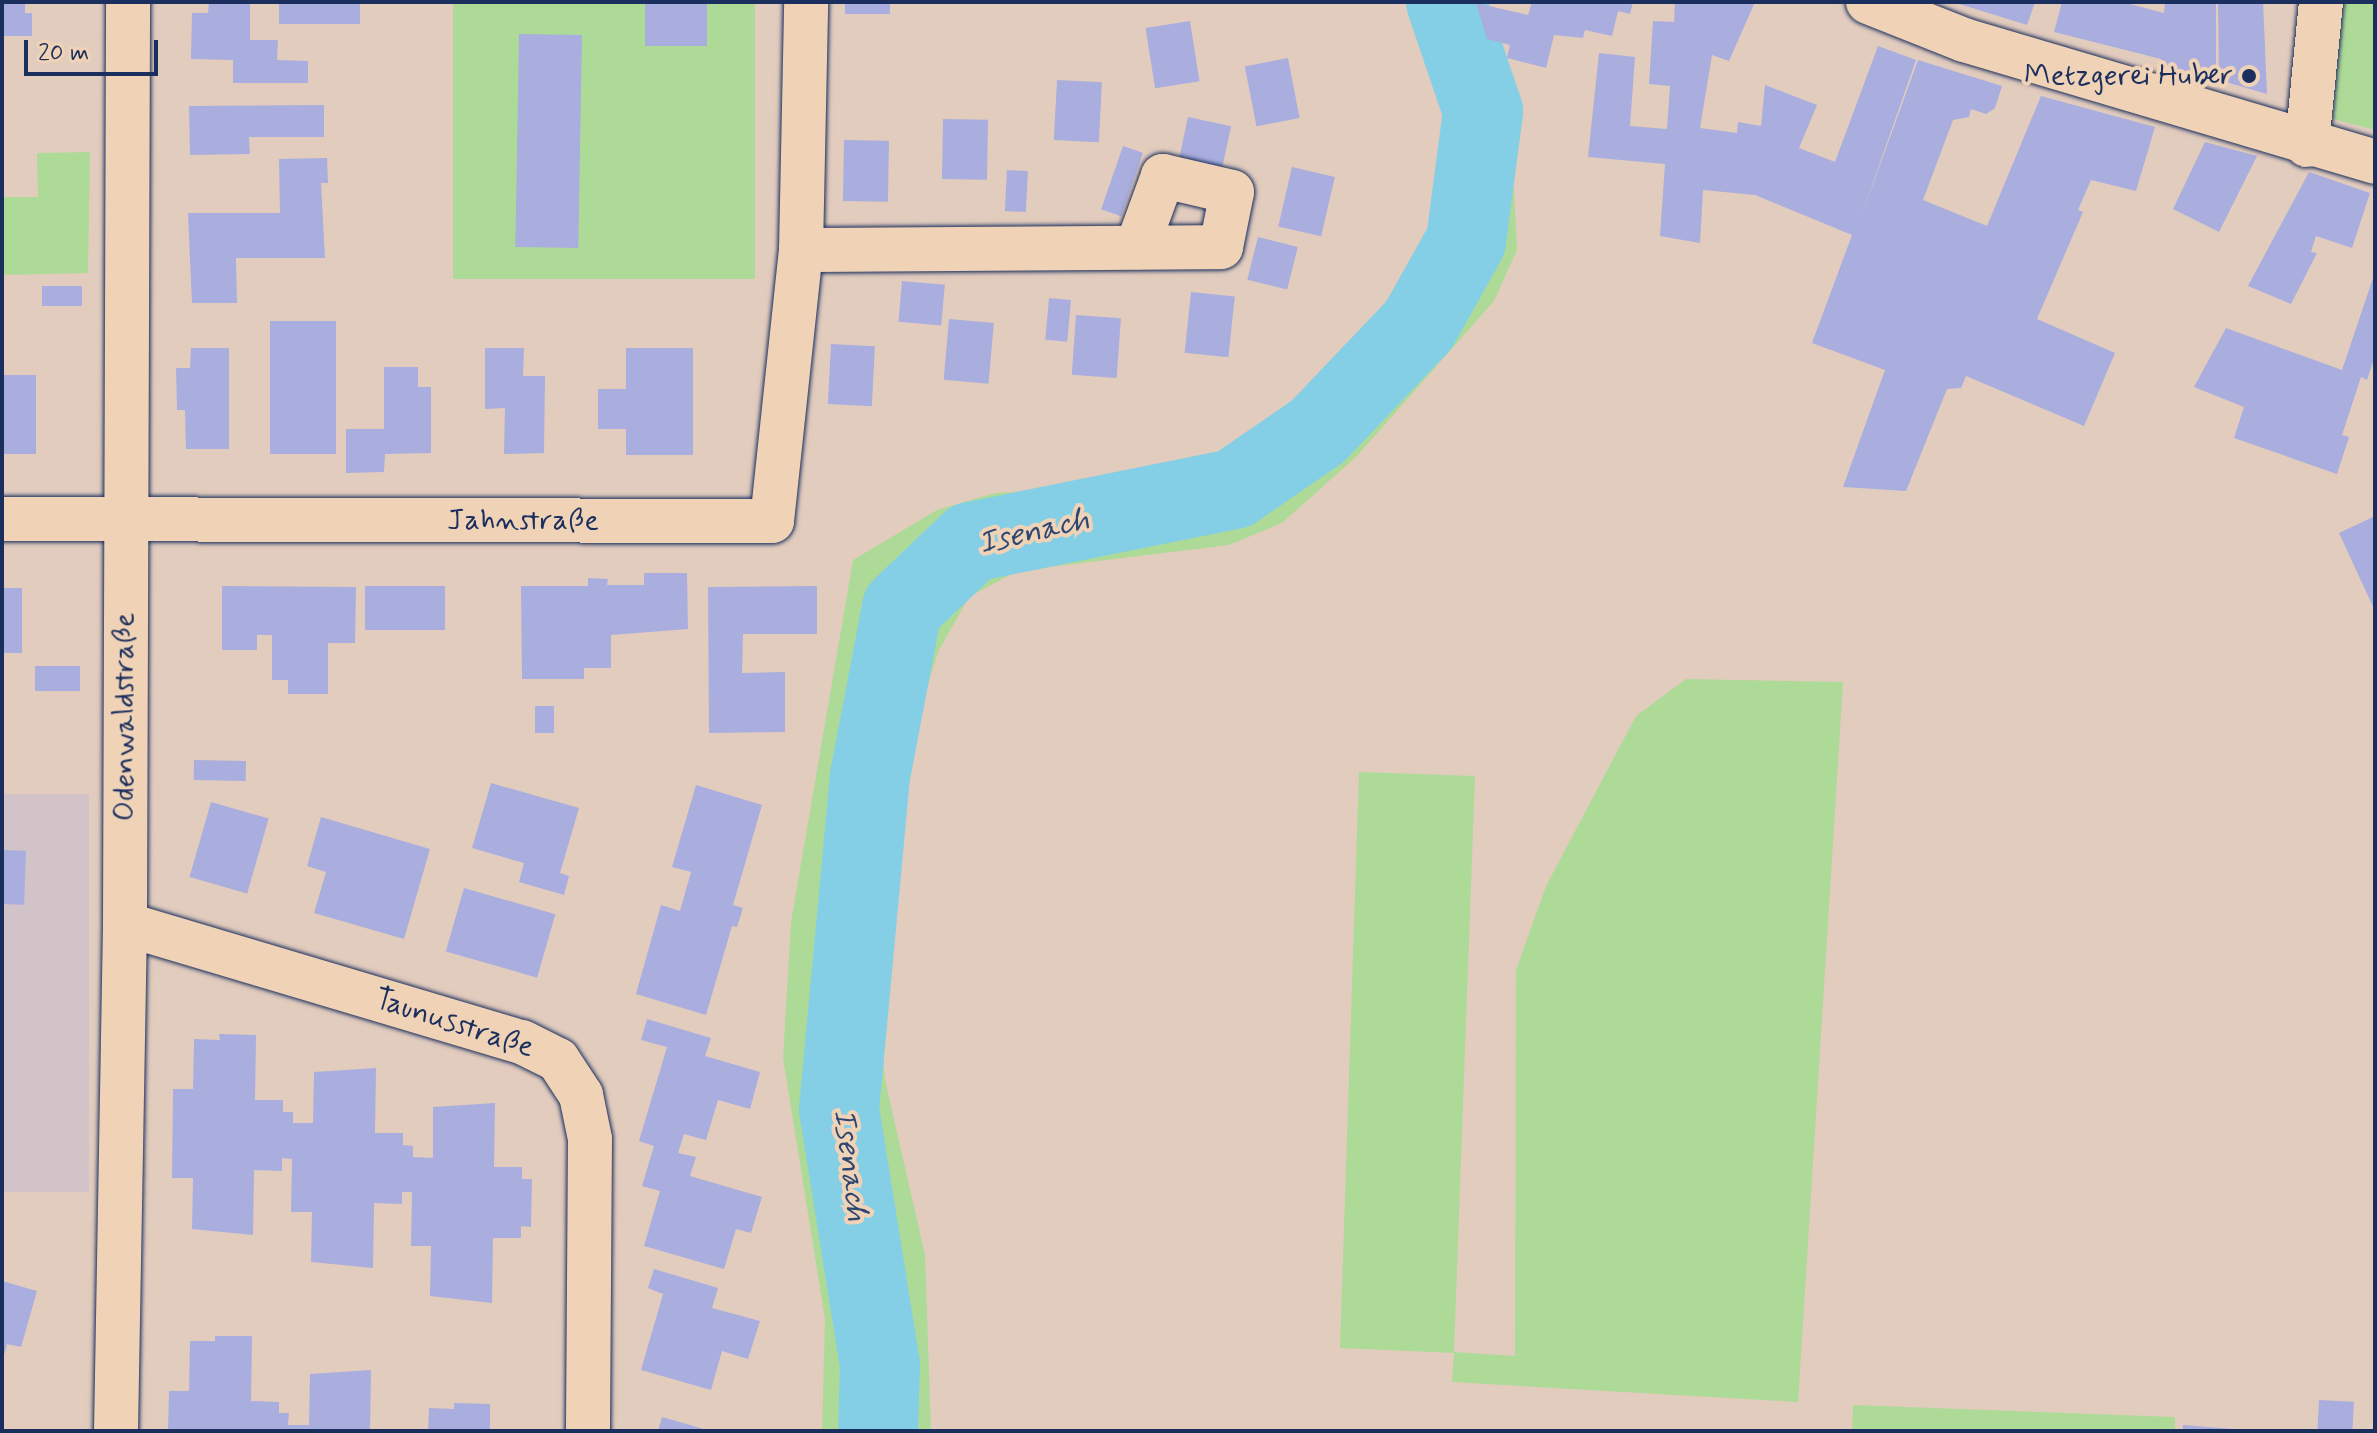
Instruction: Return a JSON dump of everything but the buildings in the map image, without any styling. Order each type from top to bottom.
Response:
[{"type":"street","name":"Odenwaldstraße","points":[[116,1431],[125,924],[128,2]]},
{"type":"street","name":"Jahnstraße","points":[[2,519],[772,521],[801,250],[806,2]]},
{"type":"street","points":[[1868,2],[1964,40],[2307,145],[2375,162]]},
{"type":"street","points":[[2307,145],[2321,2]]},
{"type":"street","points":[[801,250],[1137,247]]},
{"type":"street","name":"Taunusstraße","points":[[125,924],[522,1042],[558,1060],[581,1095],[590,1139],[588,1431]]},
{"type":"shaded area","points":[[2,794],[89,794],[89,1192],[2,1192]]},
{"type":"green space","points":[[453,2],[755,2],[755,279],[453,279]]},
{"type":"green space","points":[[1411,2],[1475,6],[1511,135],[1517,250],[1494,301],[1357,456],[1282,523],[1229,545],[1017,571],[969,597],[938,652],[919,714],[878,996],[885,1080],[925,1255],[931,1431],[822,1431],[825,1319],[783,1058],[791,922],[853,560],[937,510],[995,493],[1088,489],[1238,467],[1319,397],[1421,283],[1464,211],[1462,106]]},
{"type":"green space","points":[[2343,2],[2375,2],[2375,130],[2333,119]]},
{"type":"green space","points":[[90,152],[88,273],[2,275],[2,197],[38,197],[37,153]]},
{"type":"green space","points":[[1686,679],[1843,682],[1798,1402],[1452,1382],[1454,1353],[1340,1348],[1359,772],[1475,776],[1454,1352],[1515,1356],[1516,970],[1546,886],[1636,716]]},
{"type":"green space","points":[[1853,1405],[2175,1417],[2175,1431],[1852,1431]]},
{"type":"waterway","name":"Isenach","points":[[878,1431],[880,1365],[839,1110],[870,776],[902,608],[971,542],[1234,489],[1318,431],[1419,325],[1466,241],[1483,111],[1446,2]]},
{"type":"place","name":"Metzgerei Huber","points":[[2249,76]]}]
